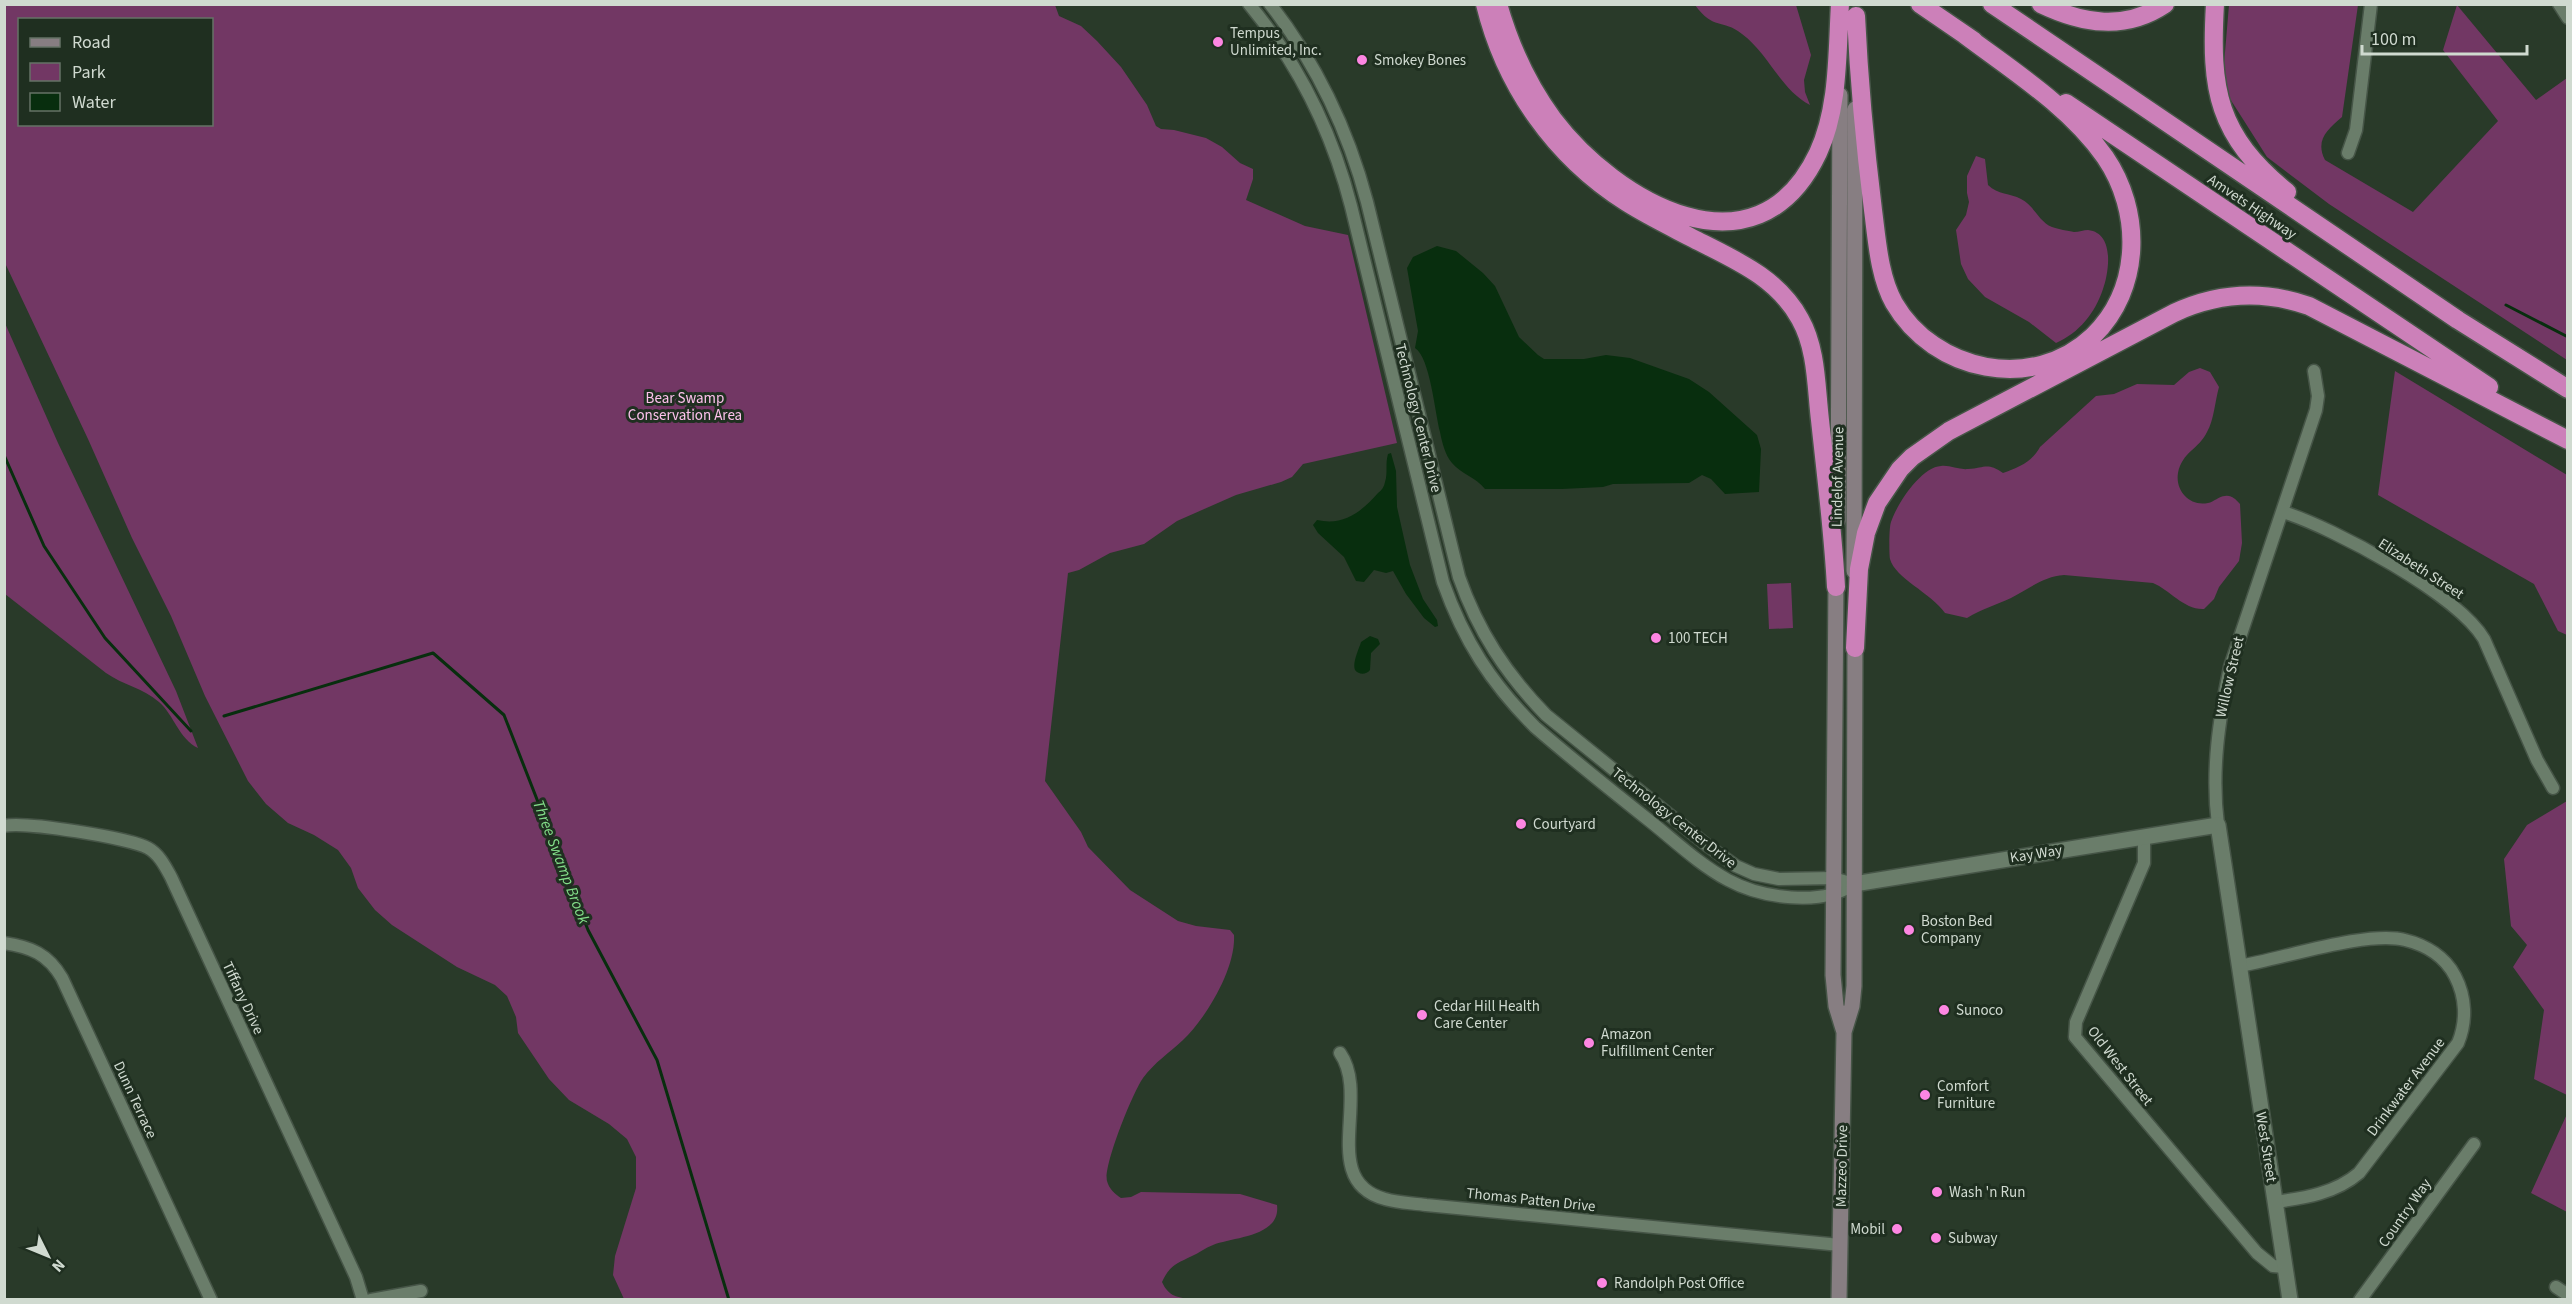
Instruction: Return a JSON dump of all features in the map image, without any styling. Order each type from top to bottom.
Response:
[{"type":"highway","points":[[1485,4],[1496,41],[1514,82],[1545,129],[1574,161],[1599,183],[1628,203],[1769,280],[1790,302],[1801,320],[1813,356],[1836,587]]},
{"type":"highway","points":[[1498,4],[1508,36],[1526,76],[1555,121],[1583,151],[1616,179],[1655,203],[1686,217],[1719,223],[1742,220],[1763,212],[1777,203],[1802,178],[1816,158],[1832,106],[1840,4]]},
{"type":"highway","name":"Amvets Highway","points":[[1920,4],[2413,338],[2568,438]]},
{"type":"highway","name":"Amvets Highway","points":[[1992,4],[2409,287],[2568,389]]},
{"type":"highway","points":[[2041,4],[2070,17],[2110,23],[2140,18],[2165,4]]},
{"type":"highway","points":[[2216,4],[2213,54],[2215,82],[2221,106],[2239,144],[2259,168],[2278,185],[2409,287]]},
{"type":"highway","points":[[1856,10],[1861,105],[1871,192],[1880,258],[1886,285],[1893,300],[1918,334],[1952,357],[1985,368],[2029,367],[2055,359],[2079,346],[2093,336],[2110,315],[2126,282],[2131,263],[2131,225],[2120,186],[2094,143],[2046,98],[1965,35]]},
{"type":"highway","points":[[1855,648],[1859,569],[1870,518],[1886,488],[1912,457],[1934,440],[2174,313],[2213,299],[2248,294],[2274,296],[2309,306],[2568,438]]},
{"type":"main road","name":"Lindelof Avenue","points":[[1833,949],[1840,4]]},
{"type":"main road","name":"Lindelof Avenue","points":[[1855,942],[1853,524],[1856,10]]},
{"type":"main road","name":"Mazzeo Drive","points":[[1839,1299],[1844,1032],[1852,1006],[1855,942]]},
{"type":"main road","name":"Mazzeo Drive","points":[[1833,949],[1834,996],[1844,1032]]},
{"type":"street","name":"Technology Center Drive","points":[[1249,4],[1301,80],[1322,120],[1338,161],[1352,206],[1443,582],[1462,630],[1485,669],[1515,707],[1535,727],[1728,880],[1762,893],[1793,897],[1833,895],[1854,884]]},
{"type":"street","name":"Technology Center Drive","points":[[1270,4],[1320,80],[1341,122],[1354,156],[1459,578],[1477,623],[1499,660],[1546,715],[1726,859],[1754,874],[1779,879],[1833,878],[1854,884]]},
{"type":"street","points":[[2348,153],[2356,130],[2371,4]]},
{"type":"street","points":[[2559,4],[2568,18]]},
{"type":"street","name":"Willow Street","points":[[2243,995],[2218,825],[2216,759],[2228,676],[2240,632],[2283,512],[2316,410],[2318,396],[2314,371]]},
{"type":"street","name":"Elizabeth Street","points":[[2283,512],[2315,524],[2404,572],[2443,599],[2473,625],[2484,639],[2537,760],[2553,788]]},
{"type":"street","name":"Kay Way","points":[[1854,884],[2218,825]]},
{"type":"street","name":"Tiffany Drive","points":[[4,826],[30,826],[124,840],[145,846],[159,857],[176,888],[356,1276],[363,1299]]},
{"type":"street","name":"Old West Street","points":[[2144,837],[2144,862],[2076,1022],[2075,1037],[2257,1253],[2273,1266],[2284,1267]]},
{"type":"street","name":"Drinkwater Avenue","points":[[2239,966],[2358,941],[2404,939],[2425,947],[2442,959],[2460,985],[2464,1000],[2462,1029],[2458,1042],[2359,1173],[2342,1186],[2329,1191],[2275,1202]]},
{"type":"street","name":"Dunn Terrace","points":[[4,943],[28,947],[40,952],[55,966],[62,978],[211,1299]]},
{"type":"street","name":"West Street","points":[[2243,995],[2290,1299]]},
{"type":"street","name":"Thomas Patten Drive","points":[[1340,1053],[1348,1065],[1351,1079],[1349,1162],[1359,1184],[1379,1197],[1399,1202],[1840,1245]]},
{"type":"street","name":"Country Way","points":[[2360,1299],[2474,1144]]},
{"type":"street","points":[[2556,1287],[2568,1295]]},
{"type":"street","points":[[371,1299],[421,1291]]},
{"type":"green space","name":"Bear Swamp Conservation Area","points":[[4,5],[1055,5],[1059,16],[1081,26],[1121,67],[1147,105],[1156,126],[1206,138],[1222,147],[1240,163],[1253,169],[1253,179],[1246,200],[1305,226],[1348,235],[1397,443],[1303,464],[1292,477],[1236,495],[1177,521],[1144,544],[1110,553],[1079,570],[1068,573],[1045,781],[1081,832],[1088,847],[1130,890],[1178,921],[1196,926],[1230,930],[1234,935],[1225,977],[1210,1005],[1192,1030],[1152,1067],[1138,1086],[1114,1146],[1107,1181],[1112,1191],[1121,1198],[1131,1197],[1141,1192],[1240,1194],[1277,1205],[1276,1216],[1272,1224],[1254,1234],[1210,1246],[1171,1268],[1162,1282],[1164,1286],[1172,1295],[1189,1299],[624,1299],[613,1275],[615,1256],[636,1188],[636,1157],[627,1139],[609,1124],[569,1100],[549,1079],[518,1033],[516,1017],[507,996],[495,985],[457,967],[392,925],[375,910],[358,888],[351,868],[338,850],[288,823],[266,804],[248,781],[205,696],[171,616],[132,538],[5,263]]},
{"type":"green space","points":[[1695,5],[1796,5],[1811,55],[1804,80],[1805,92],[1810,105],[1782,81],[1760,51],[1742,34],[1708,18]]},
{"type":"green space","points":[[2229,5],[2358,5],[2342,117],[2324,136],[2322,153],[2325,160],[2413,212],[2498,121],[2443,50],[2457,5],[2536,100],[2567,78],[2567,360],[2329,204],[2267,157],[2227,94],[2224,64]]},
{"type":"green space","points":[[1976,156],[1985,159],[1988,185],[2025,202],[2047,224],[2074,232],[2088,230],[2103,238],[2108,254],[2108,264],[2103,289],[2096,306],[2079,328],[2056,343],[2029,322],[1985,297],[1968,279],[1961,264],[1956,230],[1966,215],[1969,202],[1967,176]]},
{"type":"green space","points":[[4,321],[58,443],[176,691],[198,748],[186,739],[159,702],[106,673],[5,594]]},
{"type":"green space","points":[[2200,368],[2210,372],[2219,387],[2207,432],[2180,466],[2179,486],[2185,496],[2195,503],[2208,503],[2225,496],[2235,499],[2240,504],[2242,543],[2239,561],[2219,587],[2214,599],[2204,609],[2184,603],[2153,583],[2064,575],[2043,580],[1967,618],[1945,613],[1893,566],[1890,559],[1891,522],[1904,497],[1918,479],[1933,468],[1941,466],[1965,469],[1989,467],[2003,473],[2009,471],[2029,460],[2040,447],[2096,396],[2114,394],[2137,384],[2174,385],[2189,372]]},
{"type":"green space","points":[[2395,371],[2567,475],[2567,635],[2558,631],[2534,584],[2378,495]]},
{"type":"green space","points":[[1791,583],[1793,628],[1769,629],[1767,584]]},
{"type":"green space","points":[[2567,801],[2567,1095],[2534,1079],[2544,1010],[2513,967],[2527,945],[2511,926],[2504,859],[2527,825]]},
{"type":"green space","points":[[2567,1114],[2568,1212],[2531,1193]]},
{"type":"water","points":[[1437,246],[1456,251],[1483,273],[1495,286],[1519,337],[1544,359],[1584,359],[1606,355],[1630,358],[1689,379],[1709,392],[1757,435],[1761,449],[1759,492],[1725,494],[1711,479],[1702,475],[1689,483],[1613,484],[1603,487],[1562,489],[1485,489],[1456,467],[1444,448],[1425,362],[1415,348],[1418,331],[1407,268],[1413,257]]},
{"type":"water","points":[[1391,453],[1396,471],[1397,507],[1410,565],[1423,599],[1437,620],[1438,626],[1435,627],[1424,618],[1406,594],[1393,571],[1386,573],[1374,570],[1364,582],[1356,581],[1344,557],[1318,533],[1313,525],[1317,520],[1344,519],[1365,506],[1383,487],[1387,458]]},
{"type":"water","points":[[1370,636],[1378,639],[1380,644],[1371,653],[1370,670],[1365,674],[1360,674],[1355,670],[1355,660],[1361,642]]},
{"type":"waterway","points":[[2506,305],[2568,337]]},
{"type":"waterway","name":"Three Swamp Brook","points":[[4,455],[44,546],[105,638],[191,731]]},
{"type":"waterway","name":"Three Swamp Brook","points":[[224,716],[433,653],[504,715],[588,930],[657,1060],[729,1300]]},
{"type":"place","name":"Tempus Unlimited, Inc.","points":[[1218,42]]},
{"type":"place","name":"Smokey Bones","points":[[1362,60]]},
{"type":"place","name":"100 TECH","points":[[1656,638]]},
{"type":"place","name":"Courtyard","points":[[1521,824]]},
{"type":"place","name":"Boston Bed Company","points":[[1909,930]]},
{"type":"place","name":"Sunoco","points":[[1944,1010]]},
{"type":"place","name":"Cedar Hill Health Care Center","points":[[1422,1015]]},
{"type":"place","name":"Amazon Fulfillment Center","points":[[1589,1043]]},
{"type":"place","name":"Comfort Furniture","points":[[1925,1095]]},
{"type":"place","name":"Wash 'n Run","points":[[1937,1192]]},
{"type":"place","name":"Mobil","points":[[1897,1229]]},
{"type":"place","name":"Subway","points":[[1936,1238]]},
{"type":"place","name":"Randolph Post Office","points":[[1602,1283]]}]
